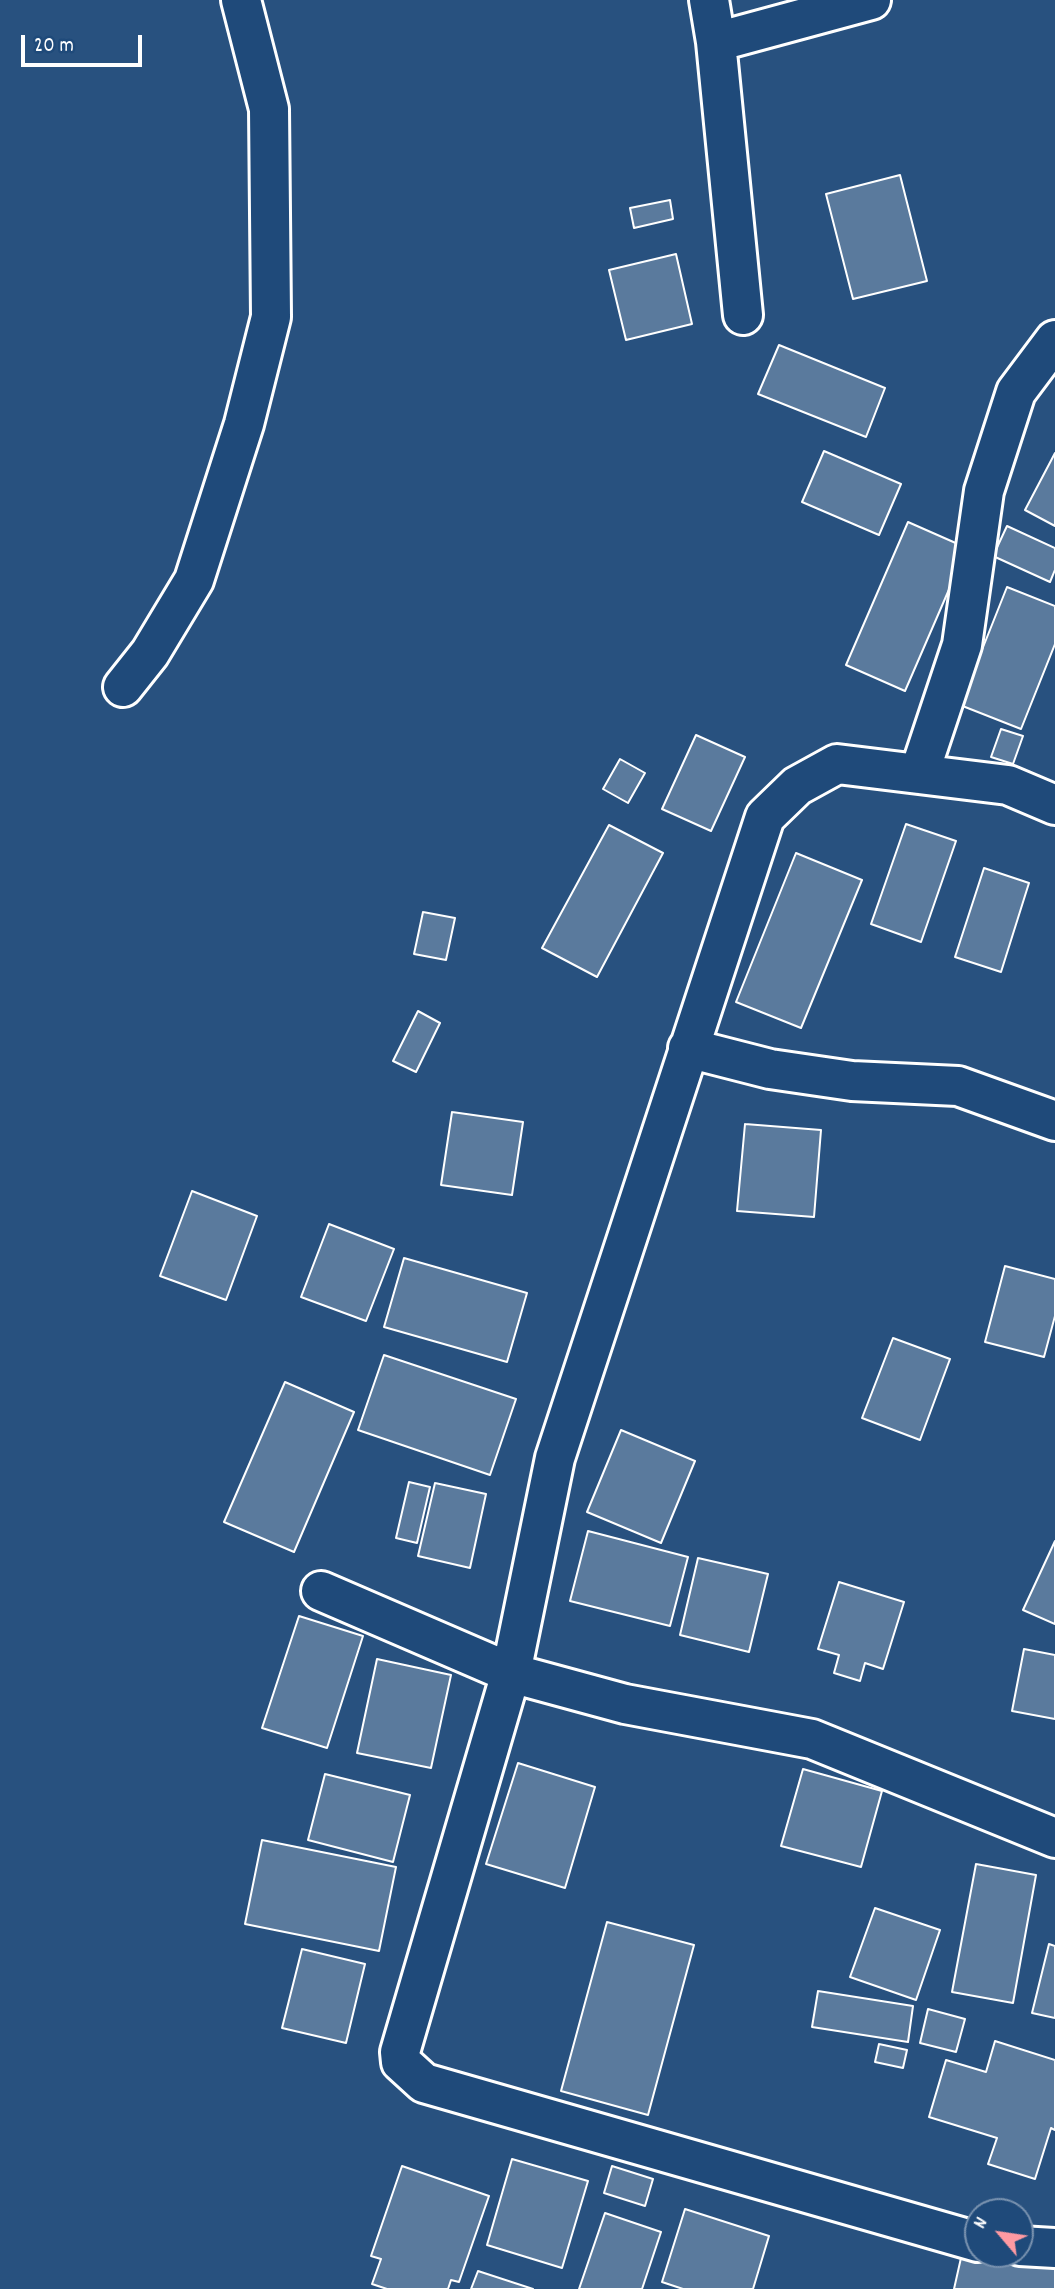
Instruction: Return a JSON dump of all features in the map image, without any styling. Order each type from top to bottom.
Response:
[{"type":"street","points":[[123,687],[150,653],[194,580],[244,424],[271,317],[269,109],[241,0]]},
{"type":"street","points":[[709,0],[716,41],[743,315]]},
{"type":"street","points":[[716,41],[871,0]]},
{"type":"street","points":[[919,774],[962,645],[984,491],[1016,393],[1055,340]]},
{"type":"street","points":[[964,2238],[424,2083],[401,2062],[400,2052],[511,1673],[555,1458],[765,817],[797,786],[837,764],[1007,785],[1055,805]]},
{"type":"street","points":[[688,1048],[769,1069],[852,1081],[958,1086],[1055,1121]]},
{"type":"street","points":[[321,1591],[511,1673],[625,1704],[812,1739],[1055,1838]]},
{"type":"street","points":[[1034,2247],[1055,2248]]},
{"type":"building","points":[[900,175],[927,281],[853,299],[826,194]]},
{"type":"building","points":[[670,200],[673,219],[634,228],[630,208]]},
{"type":"building","points":[[676,254],[692,324],[626,340],[609,270]]},
{"type":"building","points":[[779,345],[885,388],[866,437],[758,394]]},
{"type":"building","points":[[824,451],[901,484],[879,535],[802,502]]},
{"type":"building","points":[[1055,453],[1055,526],[1025,510]]},
{"type":"building","points":[[908,522],[967,548],[905,691],[846,665]]},
{"type":"building","points":[[1007,526],[1055,548],[1055,570],[1050,582],[993,556]]},
{"type":"building","points":[[1007,587],[1055,606],[1055,644],[1021,729],[960,705]]},
{"type":"building","points":[[1001,729],[1023,736],[1013,764],[991,757]]},
{"type":"building","points":[[696,735],[745,757],[711,831],[662,809]]},
{"type":"building","points":[[620,759],[645,773],[628,803],[603,789]]},
{"type":"building","points":[[906,824],[956,841],[921,942],[871,924]]},
{"type":"building","points":[[609,825],[663,853],[597,977],[542,948]]},
{"type":"building","points":[[796,853],[862,880],[801,1028],[736,1002]]},
{"type":"building","points":[[984,868],[1029,883],[1001,972],[955,957]]},
{"type":"building","points":[[423,912],[455,918],[446,960],[414,954]]},
{"type":"building","points":[[418,1011],[440,1023],[416,1072],[393,1061]]},
{"type":"building","points":[[452,1112],[523,1122],[512,1195],[441,1185]]},
{"type":"building","points":[[745,1124],[821,1130],[814,1217],[737,1211]]},
{"type":"building","points":[[192,1191],[257,1216],[226,1300],[160,1276]]},
{"type":"building","points":[[329,1224],[394,1249],[366,1321],[301,1297]]},
{"type":"building","points":[[404,1258],[527,1293],[507,1362],[384,1327]]},
{"type":"building","points":[[1005,1266],[1055,1279],[1055,1316],[1044,1357],[985,1342]]},
{"type":"building","points":[[893,1338],[950,1359],[920,1440],[862,1418]]},
{"type":"building","points":[[384,1355],[516,1399],[490,1475],[358,1430]]},
{"type":"building","points":[[285,1382],[354,1412],[294,1552],[224,1522]]},
{"type":"building","points":[[621,1430],[695,1461],[661,1543],[587,1512]]},
{"type":"building","points":[[409,1482],[430,1487],[417,1543],[396,1538]]},
{"type":"building","points":[[435,1483],[486,1494],[470,1568],[418,1556]]},
{"type":"building","points":[[588,1531],[688,1557],[670,1626],[570,1601]]},
{"type":"building","points":[[1055,1541],[1055,1624],[1023,1610]]},
{"type":"building","points":[[698,1558],[768,1574],[749,1652],[680,1635]]},
{"type":"building","points":[[839,1582],[904,1602],[883,1669],[865,1663],[860,1681],[834,1673],[839,1655],[818,1649]]},
{"type":"building","points":[[299,1616],[363,1636],[327,1748],[262,1728]]},
{"type":"building","points":[[1024,1649],[1055,1655],[1055,1719],[1012,1711]]},
{"type":"building","points":[[377,1659],[451,1675],[431,1768],[357,1753]]},
{"type":"building","points":[[518,1763],[595,1787],[565,1888],[486,1864]]},
{"type":"building","points":[[803,1769],[882,1791],[861,1867],[781,1846]]},
{"type":"building","points":[[325,1774],[410,1795],[393,1862],[308,1840]]},
{"type":"building","points":[[262,1840],[396,1867],[379,1951],[245,1924]]},
{"type":"building","points":[[976,1864],[1036,1875],[1013,2003],[952,1992]]},
{"type":"building","points":[[875,1908],[940,1930],[916,2000],[850,1977]]},
{"type":"building","points":[[607,1922],[694,1945],[648,2115],[561,2091]]},
{"type":"building","points":[[1049,1944],[1055,1946],[1055,2018],[1032,2013]]},
{"type":"building","points":[[302,1949],[365,1964],[346,2043],[282,2028]]},
{"type":"building","points":[[818,1991],[913,2006],[908,2042],[812,2027]]},
{"type":"building","points":[[928,2009],[965,2019],[956,2052],[920,2043]]},
{"type":"building","points":[[995,2041],[1055,2060],[1055,2130],[1051,2128],[1035,2179],[988,2164],[997,2138],[929,2117],[946,2060],[986,2072]]},
{"type":"building","points":[[879,2044],[907,2050],[903,2068],[875,2062]]},
{"type":"building","points":[[512,2159],[588,2181],[562,2268],[487,2245]]},
{"type":"building","points":[[402,2166],[489,2196],[459,2282],[451,2280],[448,2289],[387,2289],[372,2284],[381,2259],[371,2256]]},
{"type":"building","points":[[612,2166],[653,2179],[645,2206],[604,2193]]},
{"type":"building","points":[[685,2209],[769,2236],[753,2289],[683,2289],[662,2282]]},
{"type":"building","points":[[605,2213],[661,2232],[642,2289],[579,2289]]},
{"type":"building","points":[[963,2249],[964,2268],[1034,2268],[1034,2264],[1055,2269],[1055,2289],[954,2289]]},
{"type":"building","points":[[478,2271],[533,2289],[471,2289]]}]
